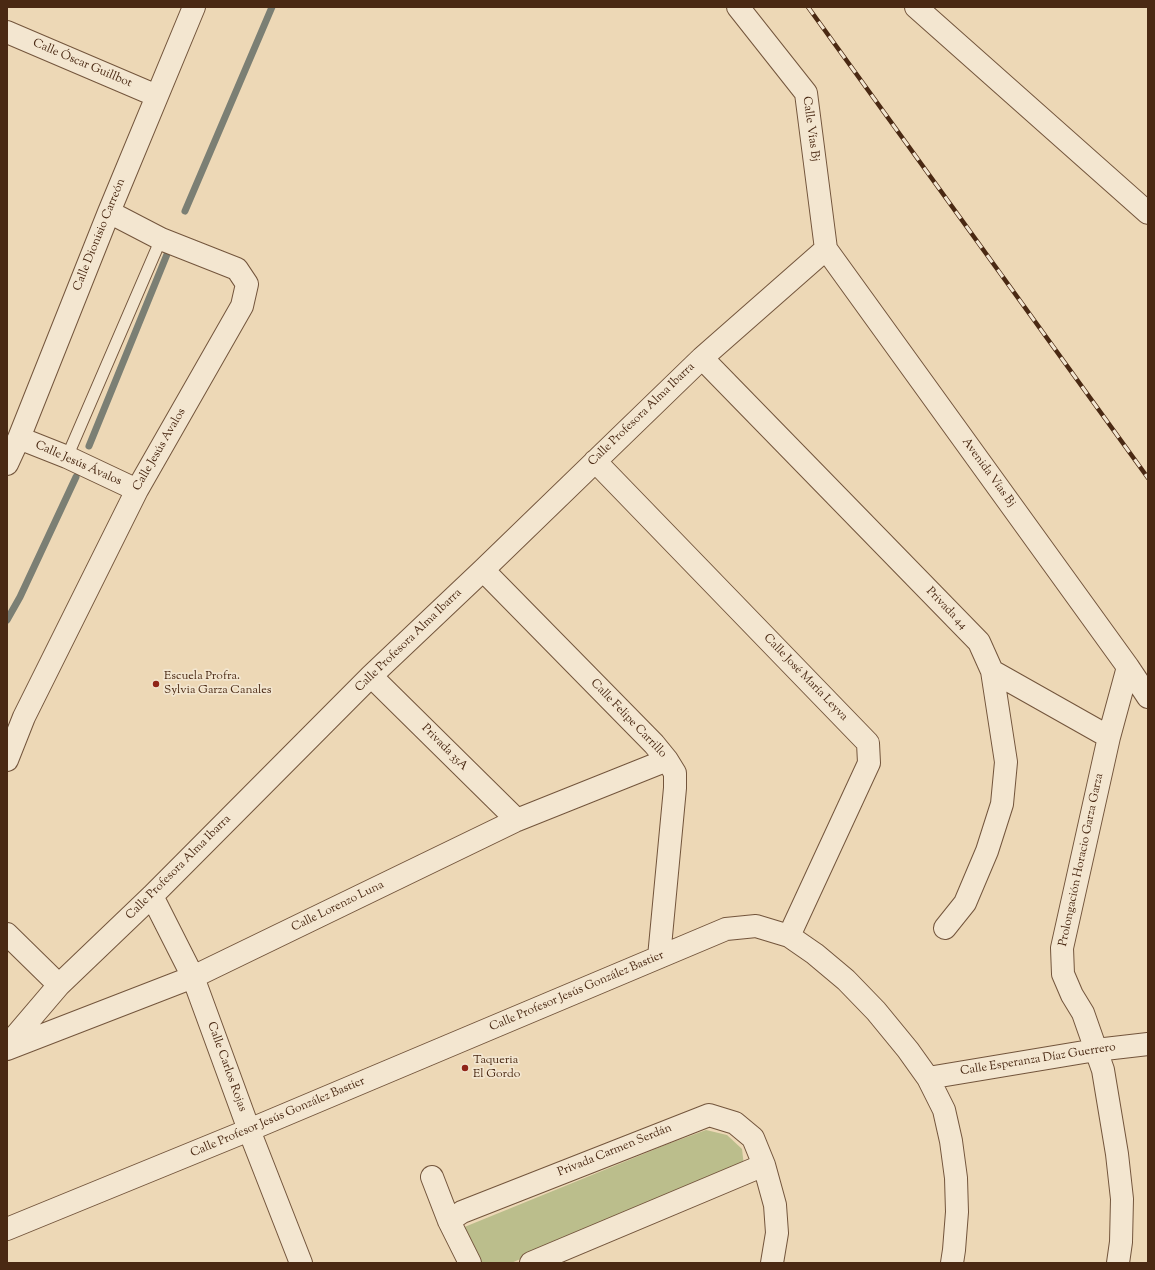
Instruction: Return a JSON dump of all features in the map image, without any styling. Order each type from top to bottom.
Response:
[{"type":"street","name":"Calle Dionisio Carreón","points":[[7,464],[19,438],[109,212],[194,7]]},
{"type":"street","name":"Calle Vías Bj","points":[[738,7],[806,93],[826,249]]},
{"type":"street","points":[[916,7],[1148,213]]},
{"type":"street","name":"Calle Óscar Guillbot","points":[[7,32],[157,96]]},
{"type":"street","name":"Calle Jesús Avalos","points":[[7,760],[24,717],[137,490],[242,306],[247,284],[237,269],[161,238],[109,212]]},
{"type":"street","name":"Calle Profesora Alma Ibarra","points":[[7,1048],[59,985],[152,896],[371,676],[702,358],[826,249]]},
{"type":"street","name":"Avenida Vías Bj","points":[[826,249],[1128,667],[1148,697]]},
{"type":"street","name":"Privada 44","points":[[702,358],[979,642],[992,671],[1006,762],[1002,804],[987,851],[965,904],[945,928]]},
{"type":"street","name":"Calle Jesús Ávalos","points":[[19,438],[67,457],[137,490]]},
{"type":"street","name":"Calle José María Leyva","points":[[595,461],[868,743],[869,763],[789,936]]},
{"type":"street","name":"Calle Felipe Carrillo","points":[[483,570],[667,760],[675,773],[676,788],[659,956]]},
{"type":"street","name":"Prolongación Horacio Garza Garza","points":[[1118,1263],[1121,1242],[1122,1199],[1117,1154],[1103,1070],[1084,1013],[1072,995],[1063,974],[1062,948],[1109,736],[1128,667]]},
{"type":"street","points":[[992,671],[1109,736]]},
{"type":"street","name":"Privada 35A","points":[[371,676],[517,820]]},
{"type":"street","name":"Calle Lorenzo Luna","points":[[7,1048],[193,977],[517,820],[667,760]]},
{"type":"street","name":"Calle Carlos Rojas","points":[[152,896],[193,977],[249,1130],[302,1263]]},
{"type":"street","name":"Calle Profesor Jesús González Bastier","points":[[7,1229],[249,1130],[659,956],[726,929],[756,926],[789,936],[815,954],[846,980],[876,1011],[908,1050],[928,1078],[944,1110],[951,1141],[956,1178],[957,1212],[952,1263]]},
{"type":"street","points":[[7,934],[59,985]]},
{"type":"street","name":"Calle Esperanza Díaz Guerrero","points":[[928,1078],[1096,1050],[1148,1044]]},
{"type":"street","name":"Privada Carmen Serdán","points":[[449,1221],[462,1212],[709,1115],[735,1123],[753,1138],[764,1165],[775,1205],[777,1233],[772,1263]]},
{"type":"street","points":[[531,1263],[764,1165]]},
{"type":"street","points":[[432,1177],[449,1221],[470,1263]]},
{"type":"lane","points":[[67,457],[161,238]]},
{"type":"green space","points":[[706,1130],[727,1135],[742,1149],[744,1166],[511,1263],[471,1263],[462,1228]]},
{"type":"waterway","points":[[185,211],[272,7]]},
{"type":"waterway","points":[[89,446],[170,247]]},
{"type":"waterway","points":[[7,620],[20,597],[76,477]]},
{"type":"railway","points":[[808,7],[1148,478]]},
{"type":"place","name":"Escuela Profra. Sylvia Garza Canales","points":[[156,684]]},
{"type":"place","name":"Taqueria El Gordo","points":[[465,1068]]}]
